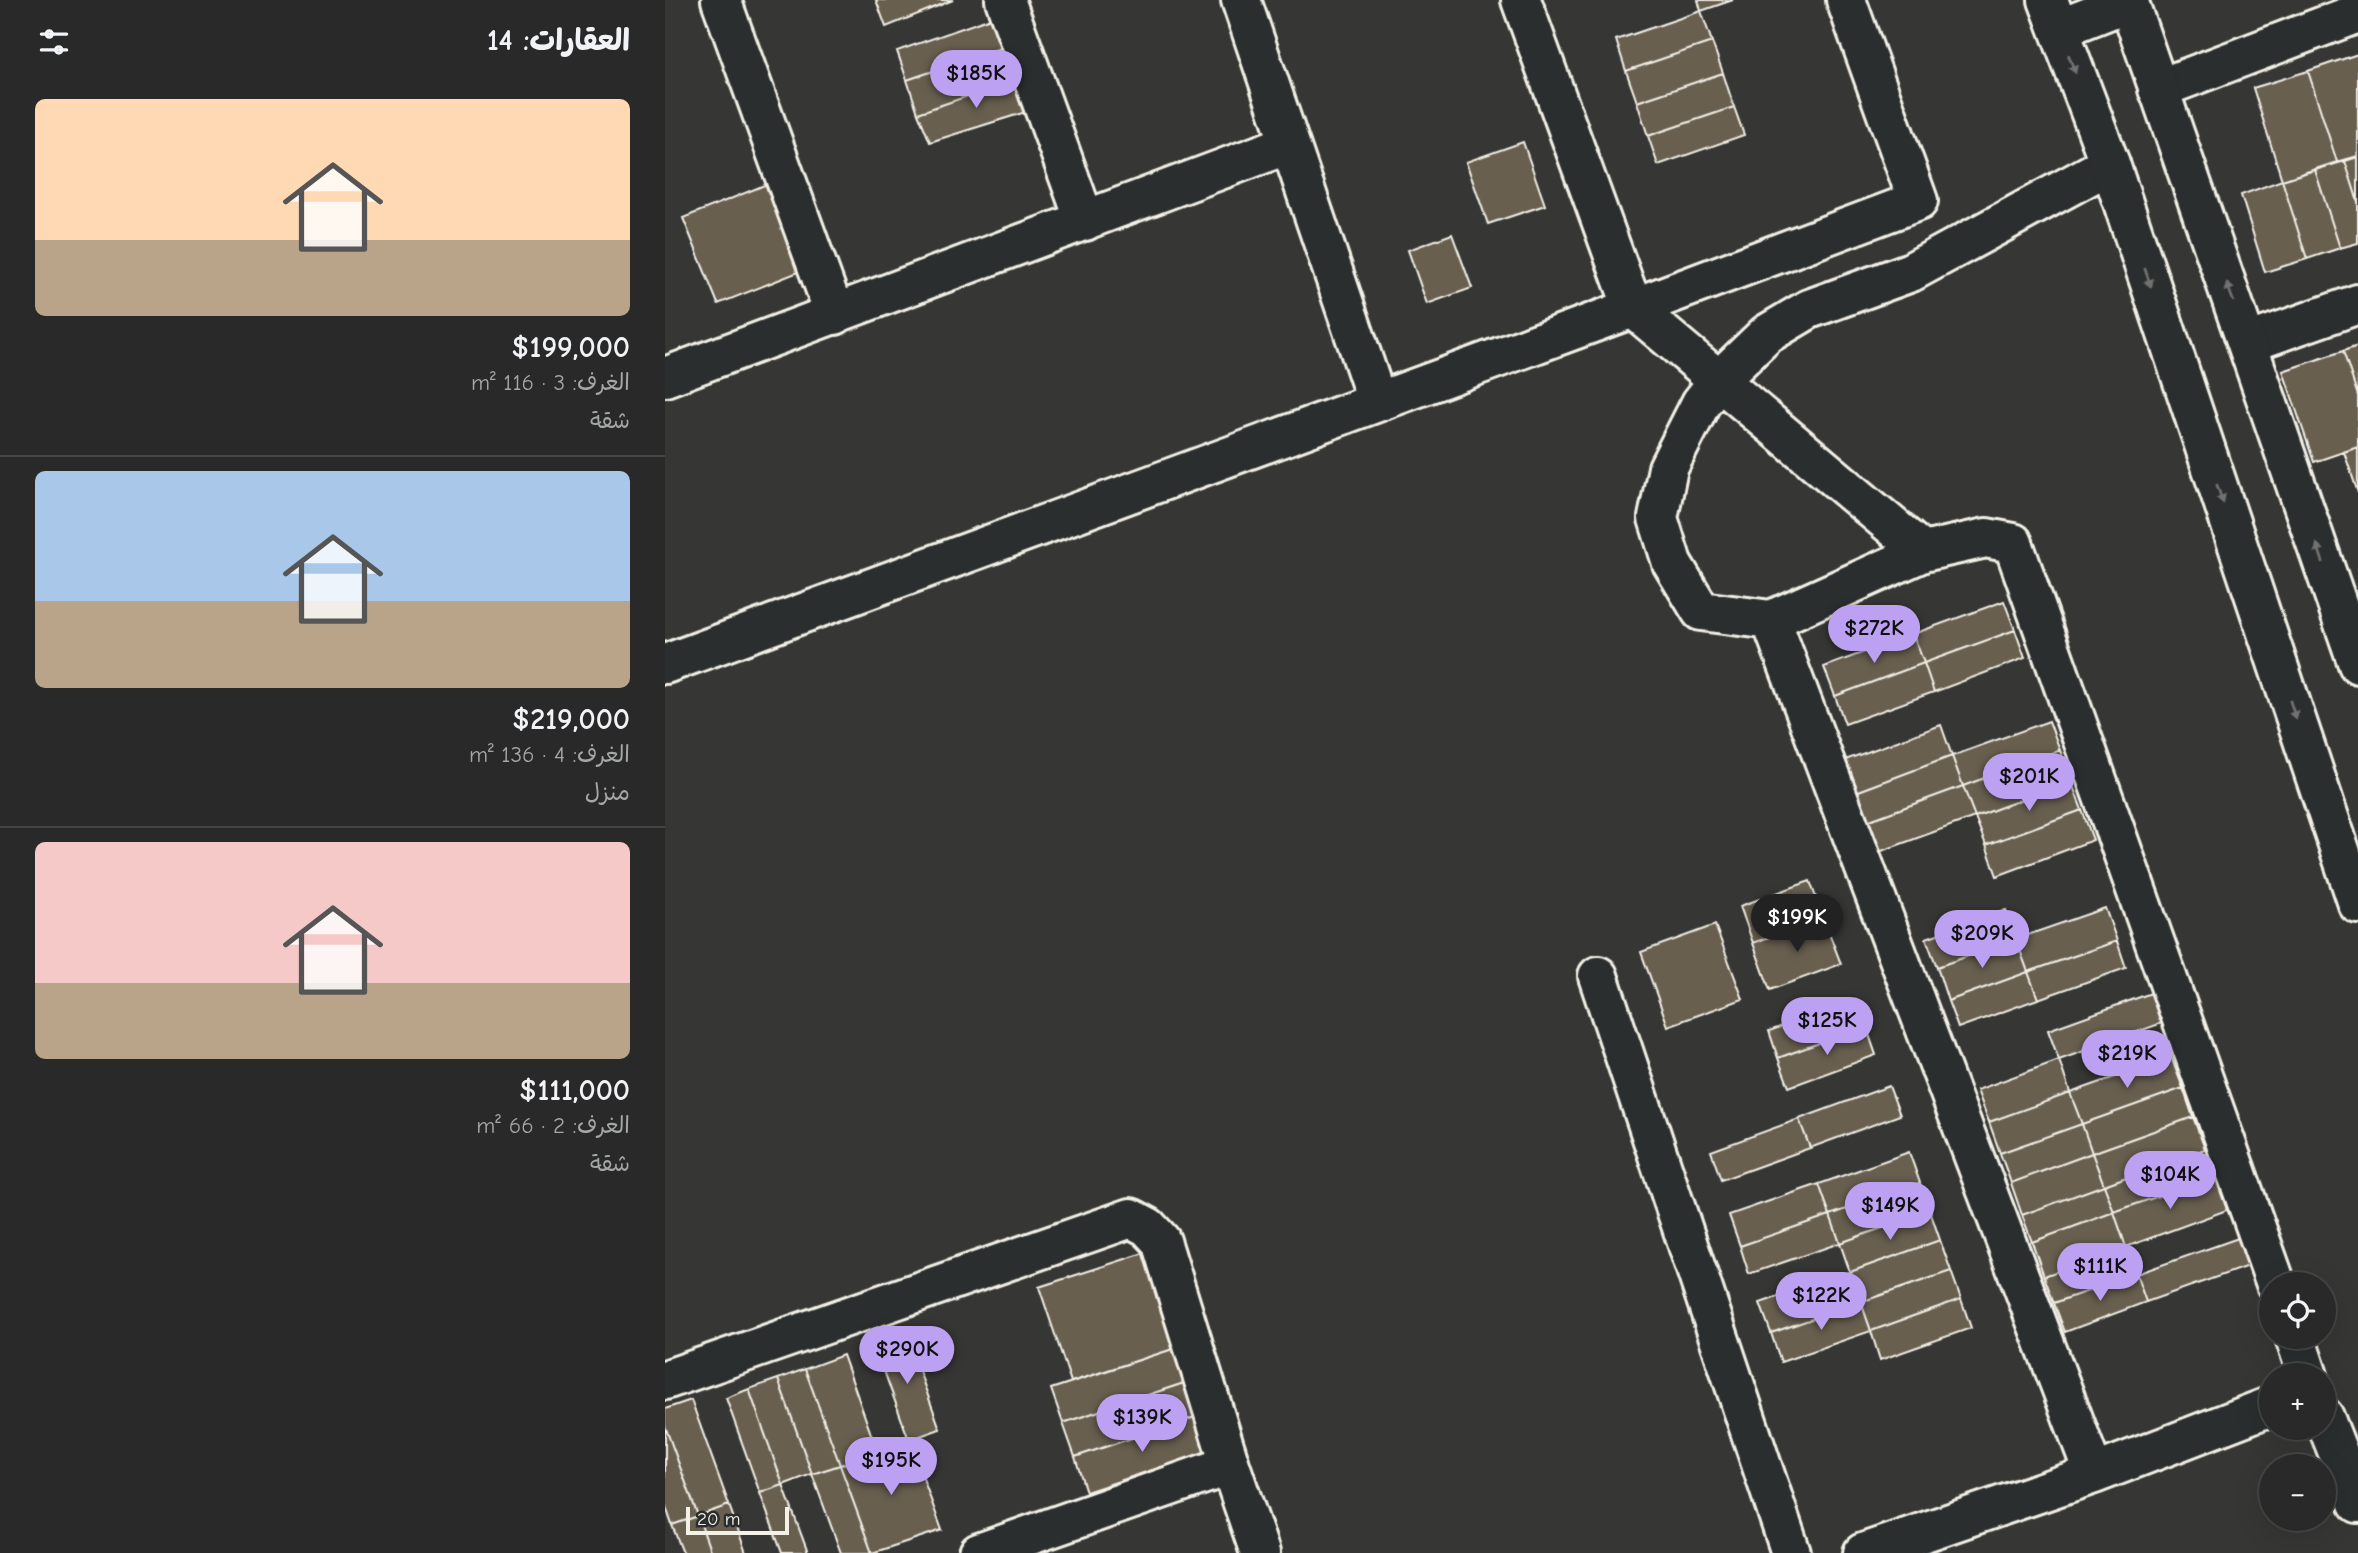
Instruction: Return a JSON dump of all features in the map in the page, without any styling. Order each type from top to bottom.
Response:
[{"type":"street","points":[[721,0],[835,315]]},
{"type":"street","points":[[1005,0],[1085,221]]},
{"type":"street","points":[[1241,0],[1377,401]]},
{"type":"street","points":[[1521,0],[1633,308],[1923,552]]},
{"type":"street","points":[[665,664],[1918,201],[1846,0]]},
{"type":"street","points":[[2358,664],[2347,599],[2248,343],[2128,1],[2053,15],[2110,164],[2358,904]]},
{"type":"street","points":[[2158,89],[2358,13]]},
{"type":"street","points":[[665,377],[1290,144]]},
{"type":"street","points":[[2110,164],[1911,272],[1809,309],[1767,334],[1719,380],[1701,403],[1668,468],[1658,517],[1671,563],[1701,611],[1771,620],[1923,552],[1986,538],[2013,543],[2272,1272]]},
{"type":"street","points":[[2248,343],[2358,304]]},
{"type":"street","points":[[1771,620],[2094,1474]]},
{"type":"street","points":[[1598,976],[1791,1553]]},
{"type":"street","points":[[665,1380],[1131,1218],[1148,1227],[1161,1241],[1260,1553]]},
{"type":"street","points":[[1863,1553],[2094,1474],[2259,1411]]},
{"type":"street","points":[[2333,1440],[2358,1503]]},
{"type":"street","points":[[979,1553],[1230,1465]]},
{"type":"building","points":[[876,0],[953,0],[886,27]]},
{"type":"building","points":[[1698,0],[1733,0],[1701,11]]},
{"type":"building","points":[[1701,11],[1712,42],[1626,71],[1616,40]]},
{"type":"building","points":[[999,15],[1010,45],[907,80],[897,51]]},
{"type":"building","points":[[1712,42],[1723,73],[1637,102],[1626,71]]},
{"type":"building","points":[[1010,45],[1021,78],[918,113],[907,80]]},
{"type":"building","points":[[2358,54],[2358,156],[2337,162],[2308,71]]},
{"type":"building","points":[[2308,71],[2337,162],[2282,180],[2253,88]]},
{"type":"building","points":[[1723,73],[1734,107],[1648,136],[1637,102]]},
{"type":"building","points":[[1021,78],[1032,110],[930,142],[918,113]]},
{"type":"building","points":[[1734,107],[1744,135],[1658,165],[1648,136]]},
{"type":"building","points":[[1523,142],[1545,205],[1488,224],[1466,162]]},
{"type":"building","points":[[2358,157],[2358,202],[2345,161]]},
{"type":"building","points":[[2345,161],[2358,202],[2358,243],[2340,248],[2315,170]]},
{"type":"building","points":[[2315,170],[2340,248],[2307,259],[2282,180]]},
{"type":"building","points":[[2282,180],[2307,259],[2265,272],[2241,195]]},
{"type":"building","points":[[767,184],[801,271],[718,304],[683,218]]},
{"type":"building","points":[[1452,234],[1472,288],[1427,304],[1408,250]]},
{"type":"building","points":[[2358,346],[2358,396],[2343,351]]},
{"type":"building","points":[[2343,351],[2358,396],[2358,447],[2314,462],[2283,371]]},
{"type":"building","points":[[2358,447],[2358,493],[2344,452]]},
{"type":"building","points":[[2004,601],[2015,630],[1924,663],[1913,634]]},
{"type":"building","points":[[2015,630],[2025,658],[1934,692],[1924,663]]},
{"type":"building","points":[[1913,634],[1924,663],[1835,696],[1824,667]]},
{"type":"building","points":[[1924,663],[1934,692],[1845,724],[1835,696]]},
{"type":"building","points":[[2049,721],[2060,750],[1963,786],[1952,756]]},
{"type":"building","points":[[1941,725],[1952,756],[1856,792],[1845,760]]},
{"type":"building","points":[[2060,750],[2071,781],[1975,817],[1963,786]]},
{"type":"building","points":[[1952,756],[1963,786],[1867,821],[1856,792]]},
{"type":"building","points":[[2071,781],[2082,810],[1986,845],[1975,817]]},
{"type":"building","points":[[1963,786],[1975,817],[1879,852],[1867,821]]},
{"type":"building","points":[[2082,810],[2093,840],[1997,876],[1986,845]]},
{"type":"building","points":[[1810,881],[1823,917],[1753,943],[1740,906]]},
{"type":"building","points":[[2105,908],[2117,941],[2028,972],[2016,939]]},
{"type":"building","points":[[2006,910],[2016,939],[1937,967],[1926,938]]},
{"type":"building","points":[[1823,917],[1841,964],[1770,990],[1753,943]]},
{"type":"building","points":[[1715,925],[1743,999],[1668,1026],[1641,952]]},
{"type":"building","points":[[2016,939],[2028,972],[1948,1001],[1937,967]]},
{"type":"building","points":[[2117,941],[2126,968],[2038,999],[2028,972]]},
{"type":"building","points":[[2028,972],[2038,999],[1958,1028],[1948,1001]]},
{"type":"building","points":[[2154,992],[2165,1022],[2059,1060],[2048,1030]]},
{"type":"building","points":[[1856,1000],[1866,1026],[1778,1058],[1769,1031]]},
{"type":"building","points":[[1866,1026],[1876,1055],[1789,1087],[1778,1058]]},
{"type":"building","points":[[2171,1057],[2183,1088],[2082,1124],[2070,1093]]},
{"type":"building","points":[[2059,1060],[2070,1093],[1989,1122],[1977,1090]]},
{"type":"building","points":[[1889,1086],[1900,1115],[1810,1148],[1799,1119]]},
{"type":"building","points":[[2183,1088],[2193,1117],[2092,1153],[2082,1124]]},
{"type":"building","points":[[2070,1093],[2082,1124],[2000,1153],[1989,1122]]},
{"type":"building","points":[[2193,1117],[2205,1149],[2104,1185],[2092,1153]]},
{"type":"building","points":[[1799,1119],[1810,1148],[1721,1180],[1711,1151]]},
{"type":"building","points":[[2082,1124],[2092,1153],[2011,1183],[2000,1153]]},
{"type":"building","points":[[2205,1149],[2215,1176],[2114,1212],[2104,1185]]},
{"type":"building","points":[[1909,1152],[1920,1183],[1830,1215],[1819,1184]]},
{"type":"building","points":[[2092,1153],[2104,1185],[2022,1215],[2011,1183]]},
{"type":"building","points":[[2215,1176],[2227,1210],[2126,1247],[2114,1212]]},
{"type":"building","points":[[1920,1183],[1930,1211],[1840,1243],[1830,1215]]},
{"type":"building","points":[[1819,1184],[1830,1215],[1740,1246],[1729,1215]]},
{"type":"building","points":[[2104,1185],[2114,1212],[2032,1242],[2022,1215]]},
{"type":"building","points":[[1930,1211],[1940,1240],[1850,1272],[1840,1243]]},
{"type":"building","points":[[2114,1212],[2126,1247],[2044,1276],[2032,1242]]},
{"type":"building","points":[[1830,1215],[1840,1243],[1749,1274],[1740,1246]]},
{"type":"building","points":[[2241,1237],[2251,1265],[2146,1302],[2136,1274]]},
{"type":"building","points":[[1940,1240],[1951,1271],[1861,1302],[1850,1272]]},
{"type":"building","points":[[2126,1247],[2136,1274],[2054,1303],[2044,1276]]},
{"type":"building","points":[[1144,1253],[1176,1348],[1071,1382],[1039,1287]]},
{"type":"building","points":[[1951,1271],[1961,1299],[1871,1331],[1861,1302]]},
{"type":"building","points":[[1850,1272],[1861,1302],[1771,1333],[1760,1303]]},
{"type":"building","points":[[2136,1274],[2146,1302],[2065,1332],[2054,1303]]},
{"type":"building","points":[[1961,1299],[1971,1328],[1880,1360],[1871,1331]]},
{"type":"building","points":[[1861,1302],[1871,1331],[1781,1362],[1771,1333]]},
{"type":"building","points":[[905,1332],[940,1429],[909,1440],[874,1343]]},
{"type":"building","points":[[1176,1348],[1187,1382],[1063,1423],[1051,1389]]},
{"type":"building","points":[[843,1355],[877,1451],[840,1465],[805,1369]]},
{"type":"building","points":[[805,1369],[840,1465],[812,1474],[778,1379]]},
{"type":"building","points":[[778,1379],[812,1474],[783,1485],[749,1389]]},
{"type":"building","points":[[1187,1382],[1198,1416],[1075,1457],[1063,1423]]},
{"type":"building","points":[[749,1389],[783,1485],[760,1493],[726,1398]]},
{"type":"building","points":[[691,1400],[729,1505],[698,1516],[665,1426],[665,1409]]},
{"type":"building","points":[[1198,1416],[1210,1451],[1086,1492],[1075,1457]]},
{"type":"building","points":[[665,1426],[698,1516],[672,1525],[665,1504]]},
{"type":"building","points":[[909,1440],[942,1530],[872,1553],[840,1465]]},
{"type":"building","points":[[840,1465],[872,1553],[841,1553],[812,1474]]},
{"type":"building","points":[[783,1485],[808,1553],[782,1553],[760,1493]]},
{"type":"building","points":[[729,1505],[746,1553],[711,1553],[698,1516]]},
{"type":"building","points":[[698,1516],[711,1553],[683,1553],[672,1525]]}]
